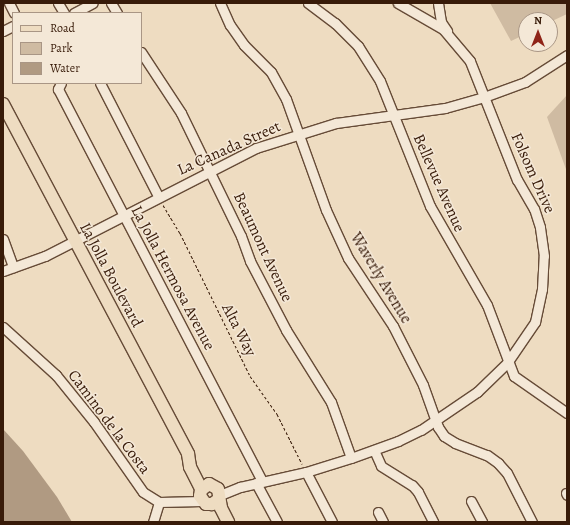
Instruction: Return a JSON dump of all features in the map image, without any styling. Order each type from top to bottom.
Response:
[{"type":"main road","name":"La Jolla Boulevard","points":[[3,104],[191,460],[196,463],[210,494],[220,522]]},
{"type":"main road","name":"La Jolla Boulevard","points":[[210,494],[228,522]]},
{"type":"street","points":[[9,3],[14,12]]},
{"type":"street","points":[[58,3],[63,12]]},
{"type":"street","points":[[76,12],[93,3]]},
{"type":"street","points":[[111,3],[116,12]]},
{"type":"street","name":"Waverly Avenue","points":[[220,3],[230,25],[244,45],[271,72],[286,99],[300,133],[326,210],[348,258],[393,326],[423,385],[444,436],[498,463],[507,474],[532,522]]},
{"type":"street","name":"Bellevue Avenue","points":[[308,3],[336,23],[358,46],[380,81],[430,206],[487,305],[507,363],[514,376],[567,413]]},
{"type":"street","name":"Folsom Drive","points":[[398,3],[417,12],[450,38],[470,61],[517,180],[534,209],[540,227],[544,256],[542,289],[535,322],[507,363]]},
{"type":"street","points":[[438,3],[441,22],[450,38]]},
{"type":"street","points":[[3,31],[12,26]]},
{"type":"street","name":"Beaumont Avenue","points":[[142,54],[181,113],[241,236],[250,261],[286,330],[331,402],[351,458]]},
{"type":"street","name":"La Canada Street","points":[[3,270],[14,268],[74,241],[158,196],[256,148],[336,123],[445,108],[484,97],[525,82],[567,55]]},
{"type":"street","points":[[101,84],[158,196]]},
{"type":"street","name":"La Jolla Hermosa Avenue","points":[[60,86],[122,216],[259,482],[277,522]]},
{"type":"street","points":[[3,239],[14,268]]},
{"type":"street","name":"Camino de la Costa","points":[[3,327],[56,375],[94,422],[143,492],[159,502]]},
{"type":"street","points":[[153,522],[159,502],[181,502],[259,482],[306,472],[398,441],[437,420],[477,392],[507,363]]},
{"type":"street","points":[[374,450],[381,466],[412,485],[418,492],[434,522]]},
{"type":"street","points":[[306,472],[332,522]]},
{"type":"street","points":[[471,501],[482,522]]},
{"type":"street","points":[[378,512],[383,522]]},
{"type":"path","name":"Alta Way","points":[[158,196],[180,233],[250,376],[277,414],[306,472]]},
{"type":"green space","points":[[490,3],[567,3],[567,14],[558,18],[558,12],[518,12],[518,38],[511,41]]},
{"type":"green space","points":[[567,95],[567,172],[547,117]]},
{"type":"water","points":[[3,429],[23,451],[57,497],[72,522],[3,522]]}]
